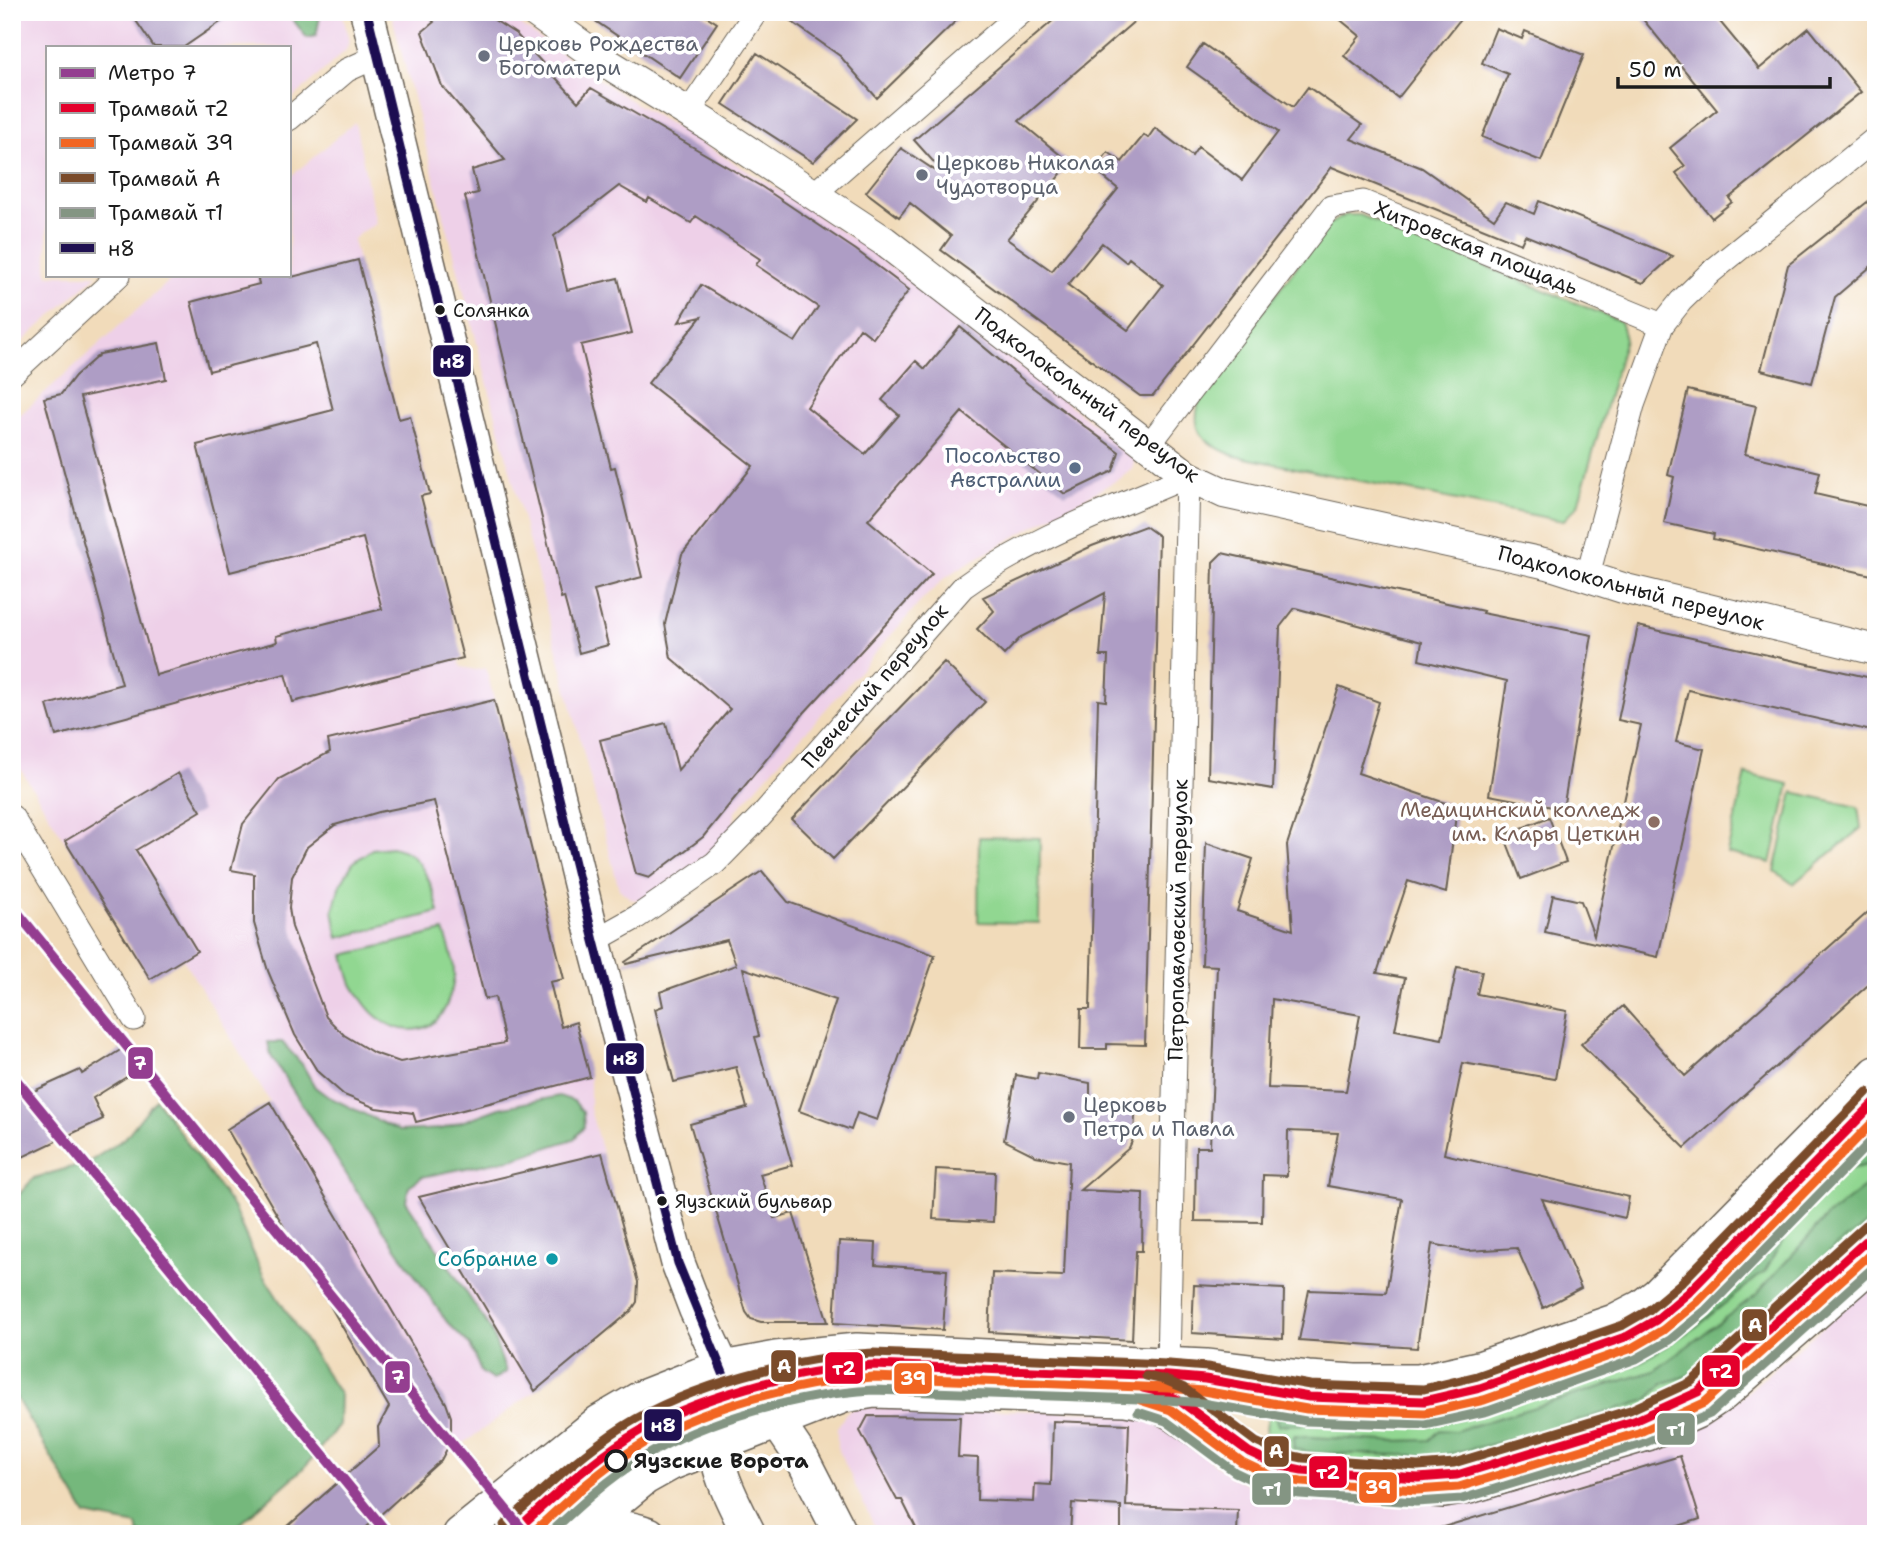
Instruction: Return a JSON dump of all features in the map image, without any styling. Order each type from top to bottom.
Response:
[{"type":"main road","points":[[368,12],[594,941],[678,1263],[723,1368],[776,1420],[803,1460],[841,1534]]},
{"type":"main road","points":[[460,1534],[599,1422],[642,1396],[698,1375],[776,1358],[857,1350],[1168,1364],[1308,1378],[1418,1381],[1482,1367],[1615,1321],[1641,1307],[1678,1275],[1876,1073]]},
{"type":"main road","points":[[580,1532],[645,1478],[670,1464],[844,1395],[874,1391],[1125,1399],[1155,1404],[1172,1413],[1244,1464],[1266,1474],[1295,1479],[1444,1491],[1469,1487],[1611,1446],[1647,1434],[1696,1412],[1723,1394],[1876,1260]]},
{"type":"main road","points":[[723,1368],[714,1414],[713,1446],[718,1466],[749,1534]]},
{"type":"main road","points":[[580,1532],[605,1526],[629,1527],[649,1534]]},
{"type":"street","name":"Подколокольный переулок","points":[[535,12],[602,60],[884,241],[1188,477],[1224,493],[1548,564],[1626,589],[1876,650]]},
{"type":"street","points":[[688,113],[756,12]]},
{"type":"street","points":[[814,194],[1023,12]]},
{"type":"street","points":[[290,118],[346,70],[378,56]]},
{"type":"street","points":[[1588,575],[1633,405],[1662,325],[1681,301],[1712,272],[1876,138]]},
{"type":"street","name":"Хитровская площадь","points":[[1149,445],[1331,207],[1344,203],[1363,202],[1662,325]]},
{"type":"street","points":[[12,374],[118,276]]},
{"type":"street","name":"Певческий переулок","points":[[594,941],[637,917],[715,863],[761,816],[963,587],[1057,533],[1188,477]]},
{"type":"street","name":"Петропавловский переулок","points":[[1168,1364],[1188,477]]},
{"type":"street","points":[[12,817],[134,1019]]},
{"type":"shaded area","points":[[12,12],[342,12],[349,41],[346,50],[290,101],[290,46],[46,46],[46,276],[96,276],[12,351]]},
{"type":"shaded area","points":[[391,12],[502,12],[620,94],[769,184],[861,244],[1125,448],[1135,459],[1132,469],[1121,478],[946,577],[922,600],[735,812],[733,831],[705,860],[642,901],[631,899],[619,889]]},
{"type":"shaded area","points":[[355,122],[376,224],[353,240],[398,418],[410,416],[430,494],[421,497],[463,659],[459,659],[459,663],[461,667],[476,670],[486,668],[564,979],[550,983],[561,1027],[576,1022],[590,1077],[590,1109],[638,1282],[637,1302],[535,1391],[441,1460],[451,1417],[446,1403],[183,959],[150,979],[12,755],[12,422],[175,276],[290,276],[290,177]]},
{"type":"shaded area","points":[[1876,1281],[1876,1534],[878,1534],[837,1447],[837,1428],[846,1413],[856,1407],[1136,1413],[1159,1423],[1232,1477],[1253,1486],[1278,1493],[1421,1503],[1648,1449],[1693,1433],[1718,1417]]},
{"type":"green space","points":[[287,12],[321,12],[316,36],[307,38]]},
{"type":"green space","points":[[1346,215],[1360,215],[1620,321],[1625,339],[1578,505],[1563,521],[1235,456],[1213,445],[1200,432],[1197,414],[1203,390],[1329,224]]},
{"type":"green space","points":[[1746,774],[1789,784],[1771,863],[1727,853]]},
{"type":"green space","points":[[1793,792],[1858,807],[1861,828],[1793,884],[1775,871]]},
{"type":"green space","points":[[979,837],[1040,838],[1039,923],[978,922]]},
{"type":"green space","points":[[392,847],[406,852],[420,864],[432,888],[439,912],[338,938],[333,910],[340,885],[353,863],[372,849]]},
{"type":"green space","points":[[444,931],[452,957],[454,977],[447,1004],[441,1015],[434,1022],[416,1030],[385,1023],[366,1006],[353,986],[344,955]]},
{"type":"green space","points":[[268,1042],[282,1042],[302,1064],[315,1087],[327,1096],[399,1131],[442,1129],[499,1108],[559,1096],[574,1101],[583,1112],[584,1127],[574,1139],[515,1158],[422,1177],[409,1186],[406,1201],[491,1330],[506,1372],[493,1380],[481,1372],[470,1345],[447,1322],[357,1191],[271,1056]]},
{"type":"green space","points":[[156,1099],[233,1207],[263,1275],[340,1395],[339,1425],[306,1466],[229,1534],[139,1534],[137,1525],[86,1515],[12,1391],[12,1202],[34,1178],[89,1162],[125,1138]]},
{"type":"green space","points":[[1876,1116],[1876,1221],[1731,1355],[1692,1386],[1665,1401],[1467,1462],[1438,1468],[1279,1454],[1268,1448],[1268,1418],[1273,1408],[1278,1405],[1444,1409],[1642,1337],[1665,1325],[1692,1305]]},
{"type":"green space","points":[[1876,1117],[1876,1154],[1866,1165],[1851,1169],[1853,1146],[1864,1128]]},
{"type":"green space","points":[[1876,1178],[1876,1214],[1860,1230],[1837,1245],[1704,1371],[1664,1383],[1647,1400],[1532,1435],[1440,1456],[1315,1453],[1293,1449],[1294,1436],[1385,1441],[1430,1440],[1440,1430],[1455,1431],[1654,1371],[1757,1294],[1826,1217]]},
{"type":"green space","points":[[1780,1221],[1787,1233],[1765,1271],[1697,1326],[1636,1365],[1505,1402],[1460,1419],[1278,1425],[1273,1411],[1287,1406],[1322,1412],[1449,1411],[1640,1343],[1666,1330],[1709,1291],[1743,1243]]},
{"type":"building","points":[[130,12],[235,12],[185,46],[153,46]]},
{"type":"building","points":[[425,12],[482,12],[516,34],[578,102],[591,88],[762,187],[856,250],[909,290],[873,338],[860,328],[807,407],[865,454],[899,415],[882,400],[916,361],[925,369],[960,327],[1028,384],[1119,452],[1113,471],[1065,494],[962,412],[868,520],[932,574],[804,713],[703,837],[649,878],[636,874],[600,740],[666,723],[678,770],[730,709],[671,658],[665,624],[682,554],[753,466],[648,383],[701,317],[679,322],[701,285],[795,342],[818,307],[756,265],[760,259],[696,216],[691,223],[649,198],[647,202],[619,186],[554,236],[567,290],[618,278],[632,333],[581,345],[611,468],[615,467],[642,577],[594,590],[608,645],[579,653],[564,597],[561,598],[465,196],[478,193],[472,170],[505,160],[442,86],[422,32],[434,22]]},
{"type":"building","points":[[582,12],[700,12],[717,23],[680,78]]},
{"type":"building","points":[[778,12],[965,12],[877,98],[840,56]]},
{"type":"building","points":[[1063,12],[1145,12],[1019,121],[1070,163],[1007,239],[1052,271],[1118,189],[1094,169],[1108,152],[1122,162],[1144,135],[1148,138],[1155,128],[1192,156],[1198,147],[1242,180],[1278,132],[1187,67],[1203,44],[1293,107],[1308,87],[1362,125],[1351,139],[1422,168],[1494,219],[1506,202],[1534,214],[1539,201],[1673,256],[1643,283],[1525,235],[1521,244],[1332,167],[1153,396],[1140,396],[941,250],[951,236],[910,203],[899,217],[866,192],[901,148],[939,173],[941,170],[914,140]],"holes":[[[1102,243],[1126,262],[1129,258],[1163,285],[1128,330],[1068,285]]]},
{"type":"building","points":[[1331,12],[1466,12],[1398,98],[1344,56],[1360,36]]},
{"type":"building","points":[[1637,12],[1712,12],[1759,69],[1809,28],[1861,92],[1729,198],[1732,202],[1712,218],[1676,173],[1685,166],[1670,148],[1717,110]]},
{"type":"building","points":[[1496,28],[1522,39],[1525,31],[1584,55],[1541,161],[1482,137],[1508,74],[1482,63]]},
{"type":"building","points":[[757,53],[857,119],[813,162],[723,104]]},
{"type":"building","points":[[1876,195],[1876,262],[1835,297],[1812,383],[1761,370],[1788,265]]},
{"type":"building","points":[[358,260],[399,419],[410,416],[430,494],[421,496],[463,658],[293,702],[285,674],[56,736],[47,705],[122,684],[44,398],[61,394],[75,376],[100,354],[159,343],[166,379],[80,397],[156,675],[277,642],[276,636],[382,609],[363,538],[230,572],[197,445],[333,410],[316,344],[209,371],[191,302],[259,284],[257,276],[292,277]]},
{"type":"building","points":[[1688,390],[1756,406],[1745,454],[1820,472],[1815,494],[1876,508],[1876,576],[1713,539],[1714,534],[1664,523],[1674,477],[1668,475]]},
{"type":"building","points":[[1145,526],[1159,536],[1145,1045],[1107,1044],[1107,1049],[1080,1049],[1081,1009],[1090,1009],[1098,700],[1106,701],[1108,656],[1100,656],[1105,593],[1021,637],[1004,655],[977,629],[994,611],[983,597],[1092,546]]},
{"type":"building","points":[[1222,553],[1483,611],[1482,613],[1592,635],[1563,809],[1489,795],[1507,681],[1419,660],[1422,642],[1295,608],[1280,627],[1273,789],[1208,778],[1213,562]]},
{"type":"building","points":[[1638,626],[1876,679],[1876,732],[1688,690],[1676,742],[1704,749],[1658,957],[1545,932],[1553,895],[1581,901],[1594,936],[1641,725],[1618,720]]},
{"type":"building","points":[[944,662],[985,702],[833,859],[792,819]]},
{"type":"building","points":[[1339,687],[1379,702],[1358,773],[1457,807],[1446,893],[1408,881],[1377,973],[1405,978],[1395,1030],[1442,1039],[1457,967],[1482,971],[1477,994],[1567,1011],[1555,1079],[1463,1063],[1444,1154],[1629,1197],[1625,1218],[1542,1199],[1581,1288],[1543,1308],[1517,1248],[1468,1251],[1432,1244],[1417,1348],[1299,1340],[1309,1290],[1386,1293],[1402,1199],[1328,1186],[1338,1133],[1288,1131],[1287,1176],[1263,1175],[1262,1222],[1195,1221],[1196,1147],[1210,1147],[1217,966],[1202,965],[1206,843],[1253,859],[1237,911],[1293,930],[1287,845]],"holes":[[[1272,999],[1360,1015],[1346,1091],[1268,1088]]]},
{"type":"building","points":[[494,700],[564,979],[550,982],[561,1027],[576,1022],[590,1077],[416,1122],[413,1113],[376,1108],[344,1095],[318,1072],[295,1035],[268,971],[254,923],[254,874],[231,870],[243,824],[279,779],[330,752],[328,740]],"holes":[[[434,801],[485,999],[495,997],[505,1043],[400,1062],[374,1053],[344,1035],[326,1017],[292,927],[289,908],[292,877],[307,847],[335,825],[379,812]]]},
{"type":"building","points":[[178,773],[201,811],[136,850],[197,951],[150,979],[65,841]]},
{"type":"building","points":[[1549,817],[1566,862],[1521,879],[1504,835]]},
{"type":"building","points":[[762,871],[788,902],[935,955],[877,1120],[857,1113],[851,1130],[799,1111],[836,1000],[743,968],[759,1036],[755,1037],[792,1165],[760,1174],[774,1218],[793,1213],[828,1322],[761,1322],[751,1319],[746,1312],[690,1124],[747,1108],[736,1067],[674,1082],[655,1009],[663,1006],[660,992],[736,965],[727,940],[626,964],[625,962]]},
{"type":"building","points":[[1876,905],[1876,978],[1685,1148],[1581,1044],[1623,1006],[1685,1076]]},
{"type":"building","points":[[130,1044],[144,1066],[93,1098],[103,1119],[12,1162],[12,1101],[80,1070],[82,1074]]},
{"type":"building","points":[[1038,1073],[1090,1083],[1090,1102],[1131,1109],[1135,1115],[1134,1137],[1129,1148],[1080,1190],[1143,1193],[1142,1251],[1136,1251],[1132,1340],[989,1332],[992,1273],[1064,1274],[1069,1162],[1036,1156],[1004,1140],[1016,1075],[1037,1079]]},
{"type":"building","points":[[270,1102],[446,1403],[451,1417],[448,1447],[441,1460],[359,1534],[279,1534],[379,1446],[378,1427],[389,1407],[227,1129]]},
{"type":"building","points":[[602,1153],[638,1282],[637,1302],[631,1311],[535,1391],[419,1197]]},
{"type":"building","points":[[936,1169],[995,1172],[993,1222],[933,1219]]},
{"type":"building","points":[[839,1241],[876,1243],[875,1265],[947,1270],[943,1330],[834,1323]]},
{"type":"building","points":[[1194,1285],[1284,1289],[1283,1339],[1192,1333]]},
{"type":"building","points":[[868,1416],[960,1417],[958,1457],[978,1458],[977,1500],[1034,1502],[1035,1484],[1051,1485],[1053,1421],[1129,1424],[1126,1506],[1238,1510],[1237,1534],[1121,1534],[1121,1506],[1072,1503],[1070,1534],[919,1534],[902,1500],[897,1500],[860,1431]]},
{"type":"building","points":[[1680,1456],[1700,1519],[1654,1534],[1441,1534],[1440,1528]]},
{"type":"metro line","name":"7","points":[[12,906],[526,1534]]},
{"type":"metro line","name":"7","points":[[12,1075],[388,1534]]},
{"type":"tram line","name":"А","points":[[504,1525],[592,1448],[650,1411],[711,1386],[811,1360],[873,1353],[1169,1364],[1207,1367],[1310,1385],[1423,1389],[1477,1376],[1623,1325],[1649,1310],[1680,1284],[1867,1092]]},
{"type":"tram line","name":"т2","points":[[512,1534],[597,1460],[654,1423],[746,1388],[779,1379],[843,1368],[873,1365],[1169,1376],[1205,1379],[1309,1397],[1424,1401],[1480,1388],[1628,1336],[1656,1320],[1688,1293],[1876,1101]]},
{"type":"tram line","name":"39","points":[[531,1534],[607,1468],[659,1434],[749,1400],[781,1391],[844,1380],[873,1377],[1168,1388],[1203,1391],[1307,1409],[1425,1413],[1484,1400],[1632,1348],[1663,1330],[1697,1302],[1876,1119]]},
{"type":"tram line","name":"т1","points":[[549,1534],[619,1474],[669,1443],[755,1411],[845,1392],[873,1390],[1168,1400],[1202,1403],[1306,1421],[1425,1425],[1488,1411],[1636,1359],[1670,1340],[1706,1310],[1876,1136]]},
{"type":"tram line","name":"А","points":[[1146,1376],[1184,1388],[1256,1442],[1280,1453],[1303,1458],[1418,1466],[1454,1463],[1630,1410],[1691,1382],[1868,1223]]},
{"type":"tram line","name":"т2","points":[[1143,1388],[1177,1399],[1249,1452],[1277,1465],[1302,1470],[1418,1478],[1457,1475],[1634,1421],[1698,1392],[1876,1232]]},
{"type":"tram line","name":"39","points":[[1140,1400],[1171,1410],[1242,1462],[1274,1477],[1301,1482],[1417,1490],[1459,1487],[1638,1433],[1704,1403],[1876,1249]]},
{"type":"tram line","name":"т1","points":[[1138,1412],[1166,1421],[1235,1472],[1271,1489],[1300,1494],[1416,1502],[1462,1499],[1642,1444],[1710,1414],[1876,1265]]},
{"type":"transit line","name":"н8","points":[[367,12],[594,941],[678,1263],[734,1400]]},
{"type":"transit line","name":"н8","points":[[521,1534],[623,1448],[655,1428],[734,1400]]},
{"type":"place","name":"Церковь Рождества Богоматери","points":[[484,56]]},
{"type":"place","name":"Церковь Николая Чудотворца","points":[[922,175]]},
{"type":"place","name":"Солянка","points":[[440,310]]},
{"type":"place","name":"Посольство Австралии","points":[[1075,468]]},
{"type":"place","name":"Медицинский колледж им. Клары Цеткин","points":[[1654,822]]},
{"type":"place","name":"Церковь Петра и Павла","points":[[1069,1117]]},
{"type":"place","name":"Яузский бульвар","points":[[662,1201]]},
{"type":"place","name":"Собрание","points":[[552,1259]]},
{"type":"place","name":"Яузские Ворота","points":[[616,1461]]}]
